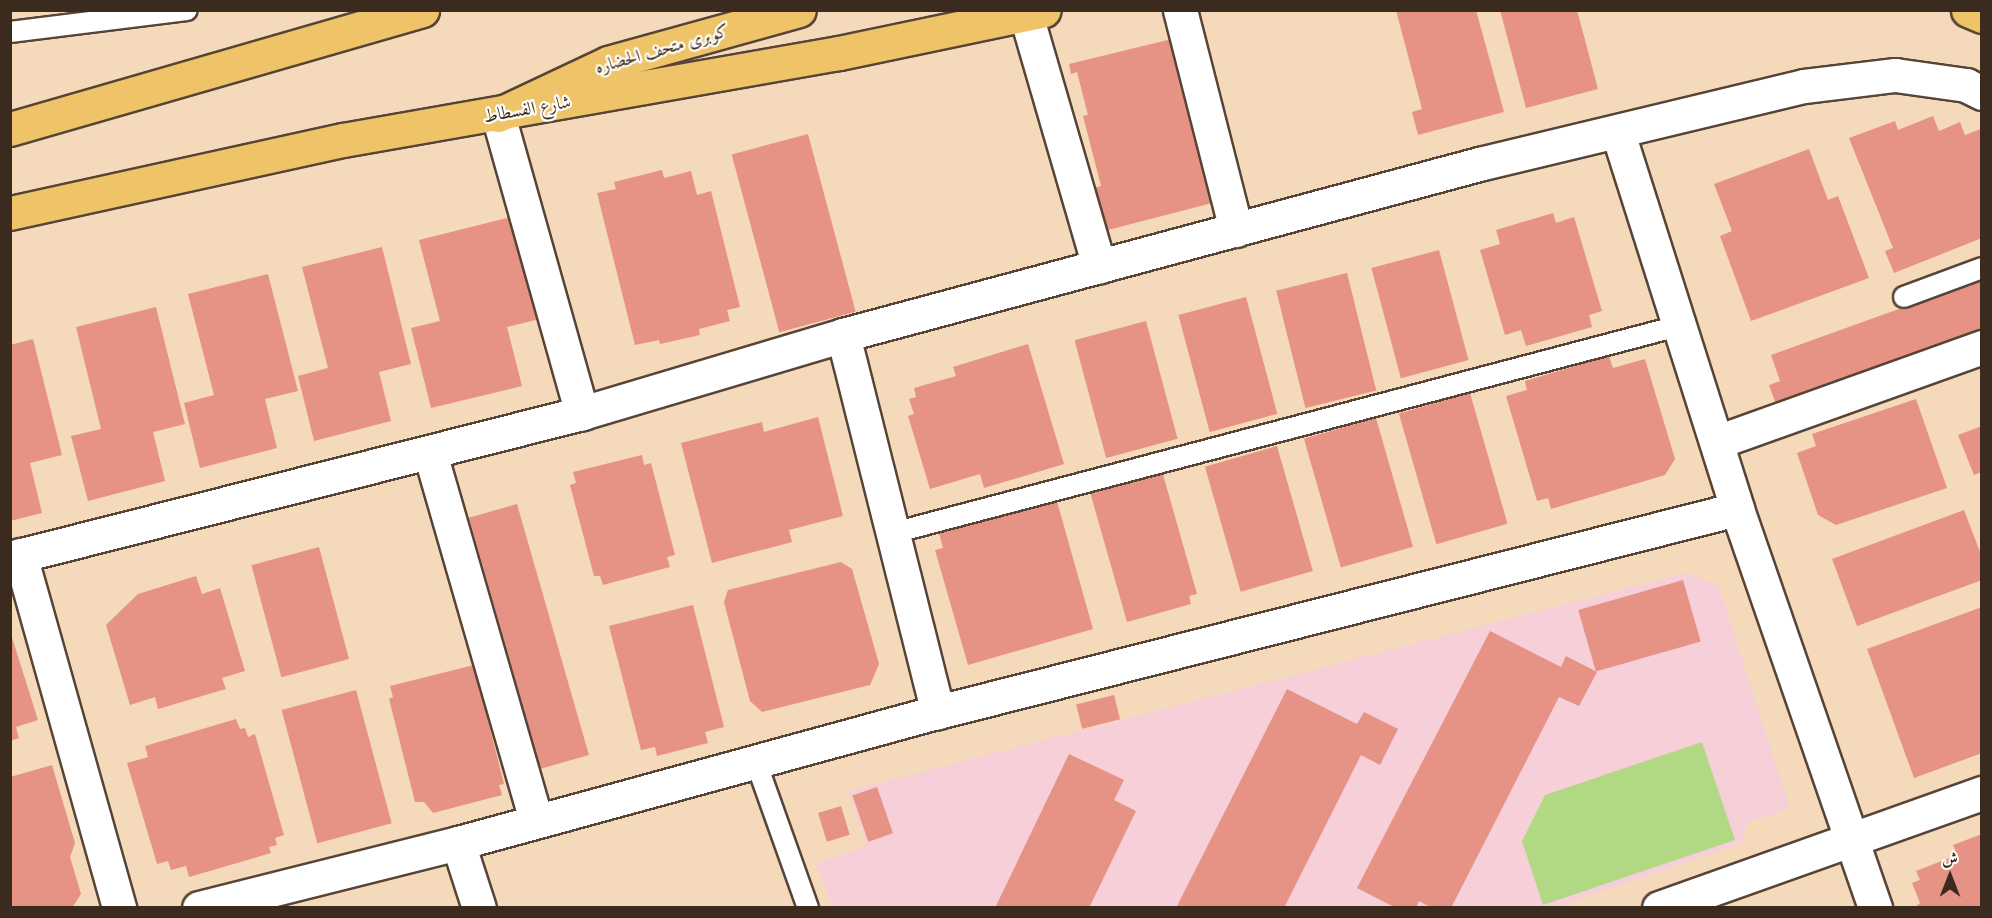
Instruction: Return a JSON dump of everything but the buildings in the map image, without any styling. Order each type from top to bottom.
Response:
[{"type":"main road","points":[[10,129],[422,10]]},
{"type":"main road","name":"كوبرى متحف الحضاره","points":[[498,115],[608,63],[799,10]]},
{"type":"main road","points":[[1968,10],[1982,16]]},
{"type":"main road","name":"شارع الفسطاط","points":[[10,213],[343,140],[498,115],[850,51],[1035,13]]},
{"type":"street","points":[[1180,10],[1236,230]]},
{"type":"street","points":[[1035,13],[1099,267]]},
{"type":"street","points":[[119,908],[15,557],[582,413],[843,335],[1479,164],[1618,133],[1804,86],[1856,77],[1935,78],[1966,85],[1982,93]]},
{"type":"street","points":[[498,115],[582,413]]},
{"type":"street","points":[[1618,133],[1737,509],[1875,908]]},
{"type":"street","points":[[843,335],[938,712]]},
{"type":"street","points":[[1717,442],[1982,347]]},
{"type":"street","points":[[430,453],[536,820]]},
{"type":"street","points":[[199,908],[458,843],[938,712],[1737,509]]},
{"type":"street","points":[[1659,908],[1982,793]]},
{"type":"street","points":[[458,843],[478,908]]},
{"type":"lane","points":[[10,32],[187,10]]},
{"type":"lane","points":[[1904,297],[1982,268]]},
{"type":"lane","points":[[893,533],[1678,326]]},
{"type":"lane","points":[[756,762],[808,908]]},
{"type":"shaded area","points":[[1685,573],[1718,585],[1790,808],[1747,823],[1742,843],[1557,907],[833,907],[816,863],[867,846],[849,791]]},
{"type":"green space","points":[[1702,742],[1735,840],[1543,905],[1522,841],[1545,795]]}]
